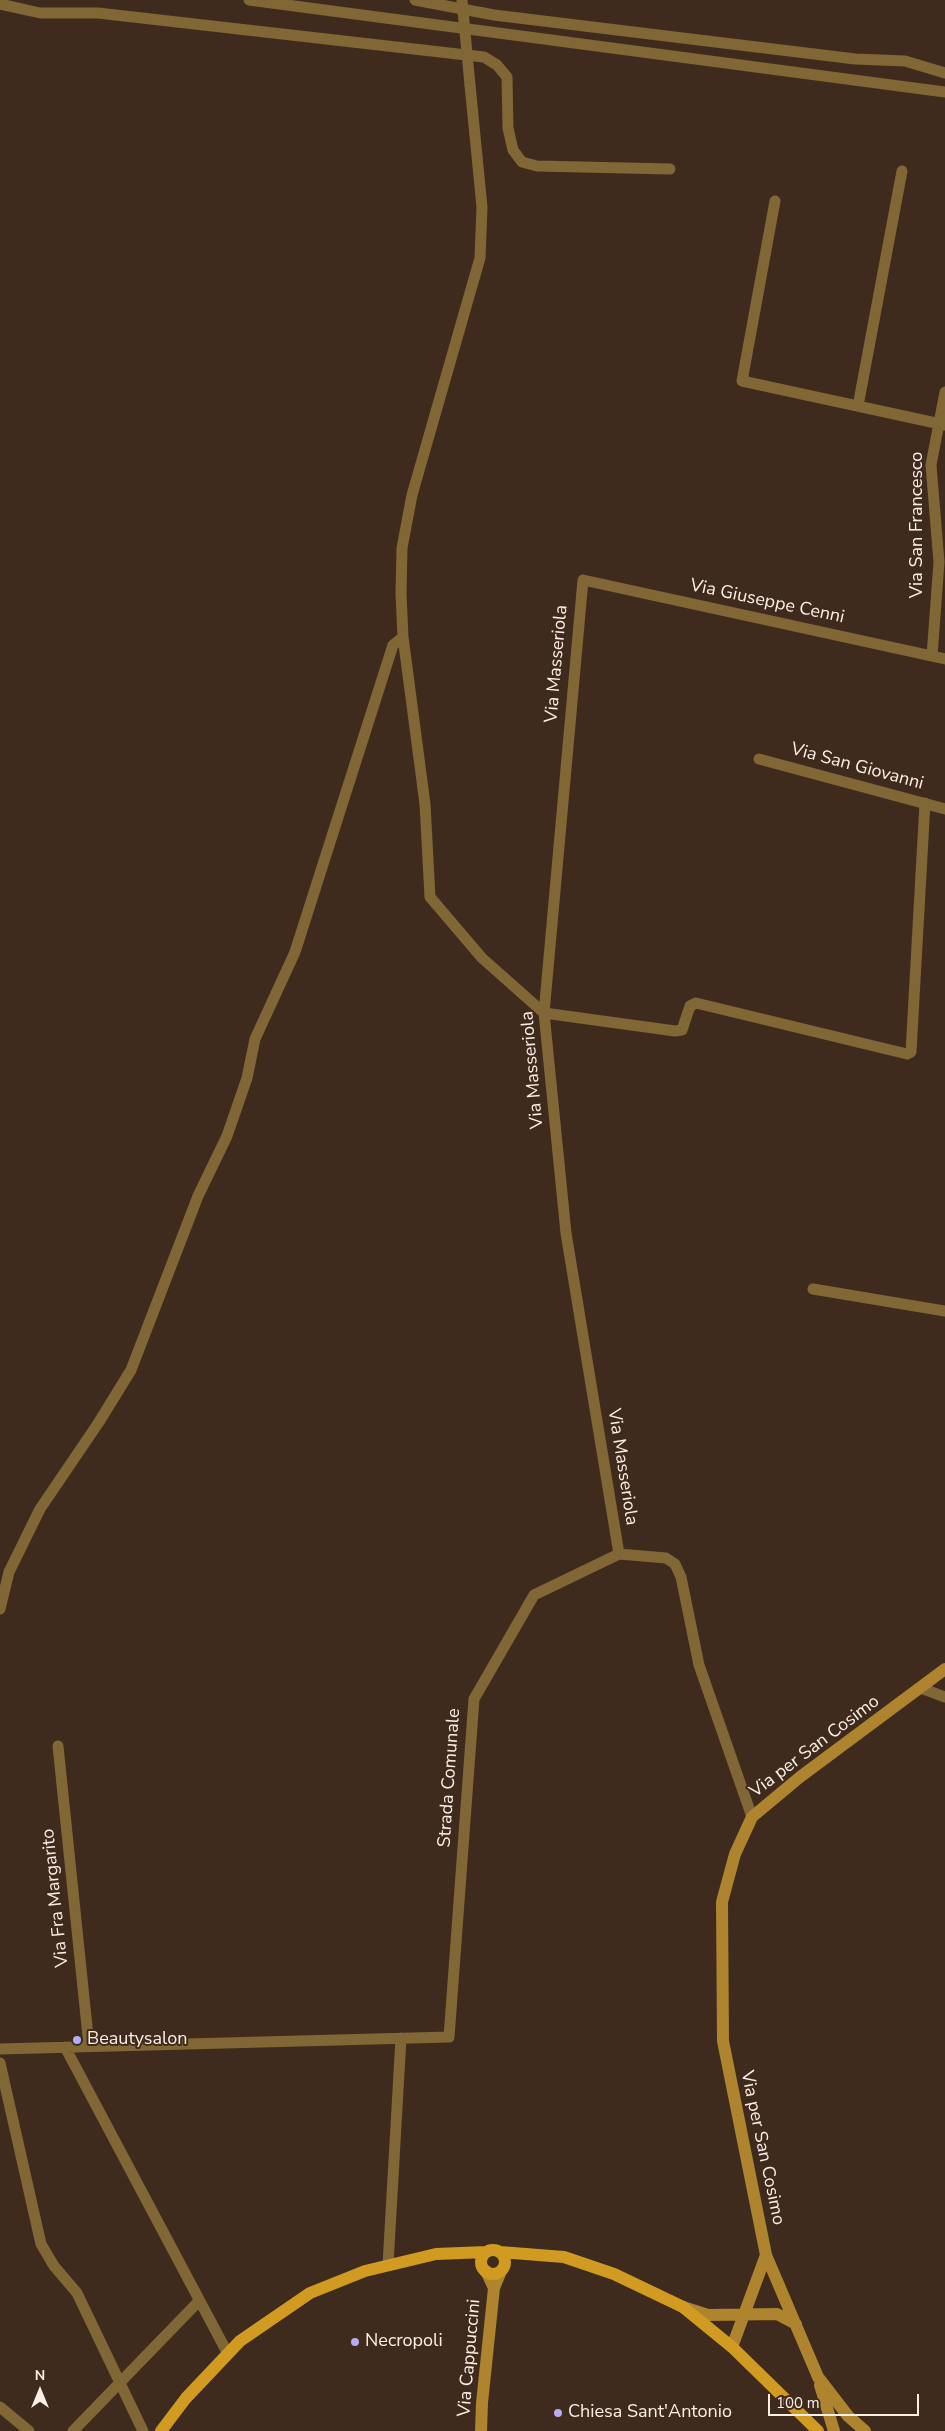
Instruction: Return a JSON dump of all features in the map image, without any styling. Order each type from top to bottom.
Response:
[{"type":"main road","points":[[484,2262],[493,2250],[564,2257],[614,2274],[683,2307],[732,2347],[818,2431]]},
{"type":"main road","points":[[500,2252],[504,2257],[503,2268]]},
{"type":"main road","points":[[161,2431],[186,2398],[240,2341],[310,2293],[365,2270],[436,2254],[453,2253],[484,2262],[494,2274],[533,2253]]},
{"type":"street","points":[[249,0],[945,92]]},
{"type":"street","points":[[415,0],[494,15],[855,59],[905,61],[945,73]]},
{"type":"street","points":[[462,0],[482,206],[480,258],[412,495],[402,548],[403,637],[425,804],[430,897],[482,958],[544,1013],[675,1031],[682,1030],[690,1006],[696,1003],[906,1054],[911,1052],[925,804]]},
{"type":"street","points":[[0,4],[40,13],[98,13],[484,57],[497,65],[507,77],[508,128],[512,150],[522,162],[537,166],[670,169]]},
{"type":"street","points":[[858,406],[902,171]]},
{"type":"street","points":[[775,201],[742,381],[942,424]]},
{"type":"street","name":"Via San Francesco","points":[[932,656],[939,562],[931,465],[942,424],[945,392]]},
{"type":"street","name":"Via Giuseppe Cenni","points":[[583,580],[945,659]]},
{"type":"street","name":"Via Masseriola","points":[[583,580],[544,1013],[566,1232],[619,1554]]},
{"type":"street","points":[[0,1608],[9,1572],[40,1509],[99,1422],[131,1370],[198,1196],[227,1136],[247,1078],[255,1039],[295,952],[393,645],[403,637]]},
{"type":"street","name":"Via San Giovanni","points":[[759,759],[945,809]]},
{"type":"street","points":[[813,1289],[945,1311]]},
{"type":"street","points":[[619,1554],[666,1558],[675,1564],[681,1577],[699,1665],[752,1817]]},
{"type":"street","name":"Strada Comunale","points":[[401,2038],[449,2037],[474,1699],[534,1595],[619,1554]]},
{"type":"street","name":"Via per San Cosimo","points":[[818,2376],[766,2255],[723,2041],[722,1902],[735,1854],[752,1817],[800,1777],[945,1669]]},
{"type":"street","points":[[921,1688],[945,1697]]},
{"type":"street","name":"Via Fra Margarito","points":[[58,1746],[90,2046]]},
{"type":"street","points":[[0,2049],[401,2038],[388,2265]]},
{"type":"street","points":[[65,2046],[198,2302],[228,2354]]},
{"type":"street","points":[[0,2063],[42,2244],[54,2266],[77,2294],[143,2431]]},
{"type":"street","points":[[732,2347],[746,2315],[766,2255]]},
{"type":"street","name":"Via Cappuccini","points":[[484,2262],[494,2288]]},
{"type":"street","name":"Via Cappuccini","points":[[481,2431],[482,2403],[494,2288],[503,2268]]},
{"type":"street","points":[[73,2431],[198,2302]]},
{"type":"street","points":[[683,2307],[708,2315],[777,2314],[796,2324]]},
{"type":"street","points":[[818,2376],[834,2431]]},
{"type":"street","points":[[818,2376],[848,2416],[865,2431]]},
{"type":"street","points":[[0,2407],[29,2431]]},
{"type":"place","name":"Beautysalon","points":[[77,2040]]},
{"type":"place","name":"Necropoli","points":[[355,2342]]},
{"type":"place","name":"Chiesa Sant'Antonio","points":[[558,2413]]}]
